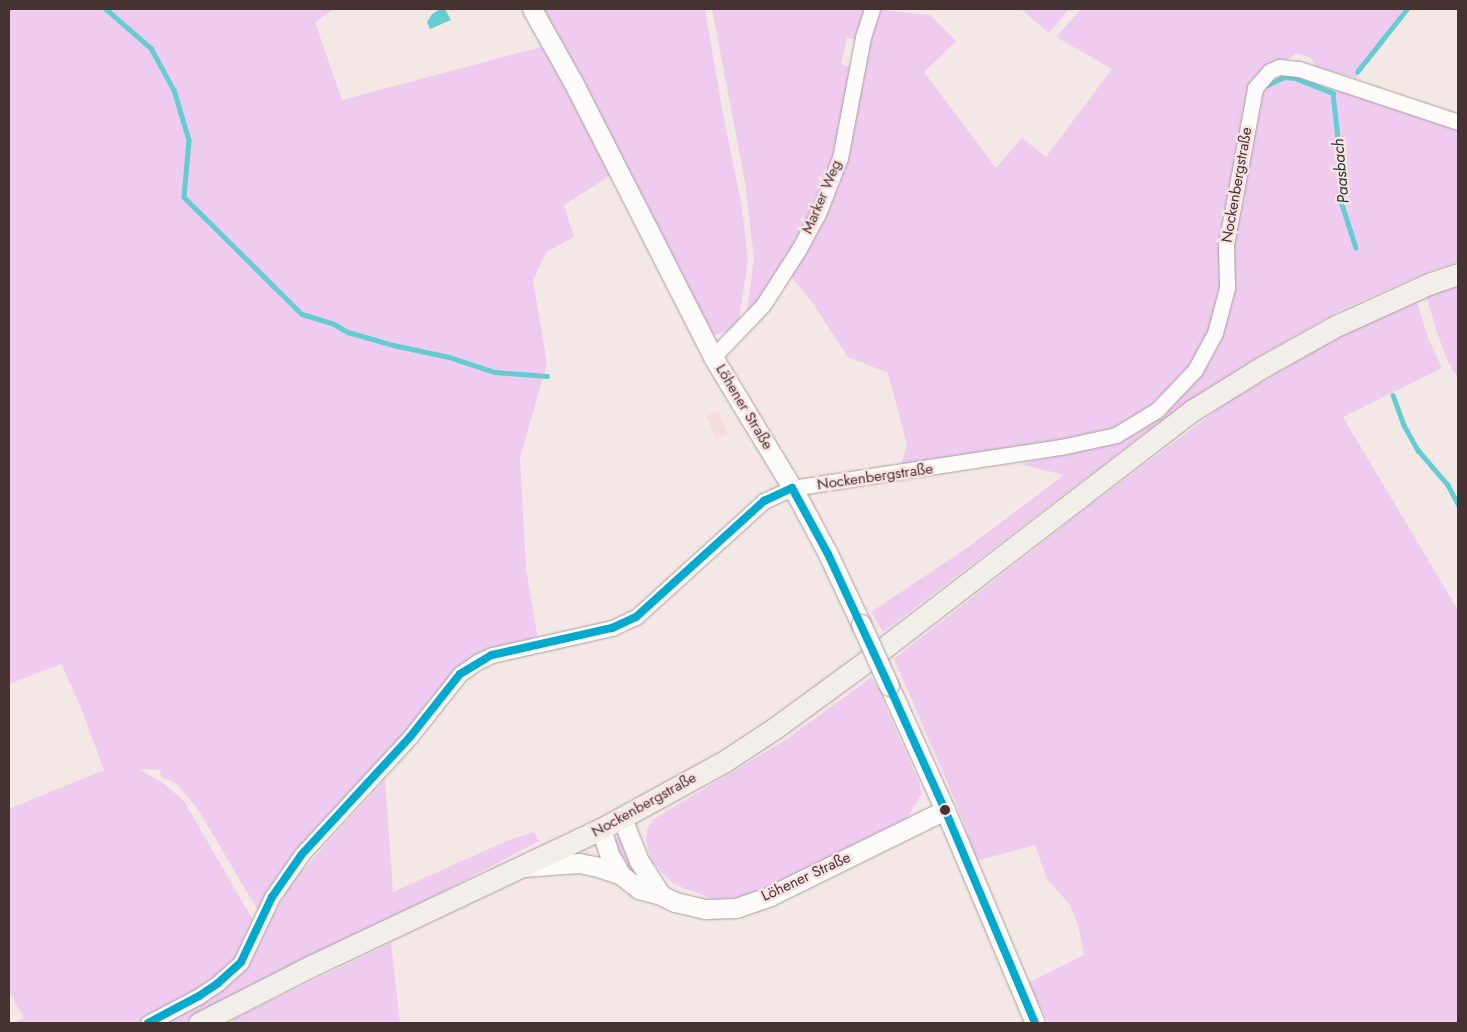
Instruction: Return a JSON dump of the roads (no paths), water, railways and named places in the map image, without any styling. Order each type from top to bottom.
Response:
[{"type":"main road","name":"Nockenbergstraße","points":[[199,1023],[311,966],[601,829],[724,761],[775,728],[1193,410],[1264,366],[1336,326],[1430,283],[1458,274]]},
{"type":"street","name":"Löhener Straße","points":[[532,9],[573,82],[713,357],[792,488],[828,554],[945,810],[1035,1023]]},
{"type":"street","name":"Marker Weg","points":[[713,357],[763,305],[800,249],[818,214],[840,158],[863,37],[872,9]]},
{"type":"street","name":"Nockenbergstraße","points":[[148,1023],[205,992],[241,962],[272,897],[292,868],[410,737],[460,674],[492,655],[612,628],[636,616],[764,501],[792,488],[1062,447],[1116,435],[1157,410],[1195,370],[1215,333],[1227,288],[1226,245],[1255,88],[1270,71],[1279,67],[1299,69],[1458,122]]},
{"type":"street","name":"Löhener Straße","points":[[521,867],[579,863],[621,875],[638,888],[661,894],[675,902],[698,907],[736,908],[770,896],[945,810]]},
{"type":"street","points":[[622,818],[639,862],[661,894]]},
{"type":"street","name":"Löhener Straße","points":[[601,829],[610,856],[621,875]]},
{"type":"water","points":[[440,9],[445,9],[451,20],[430,29],[427,22],[432,14]]},
{"type":"waterway","points":[[106,9],[151,48],[174,90],[189,140],[184,197],[302,314],[334,324],[348,332],[393,345],[449,357],[495,372],[547,376]]},
{"type":"waterway","name":"Paasbach","points":[[1357,72],[1407,9]]},
{"type":"waterway","name":"Paasbach","points":[[1267,85],[1284,77],[1295,78],[1333,93],[1340,156],[1340,198],[1356,248]]},
{"type":"waterway","name":"Paasbach","points":[[1393,395],[1404,425],[1418,450],[1448,485],[1458,504]]}]
